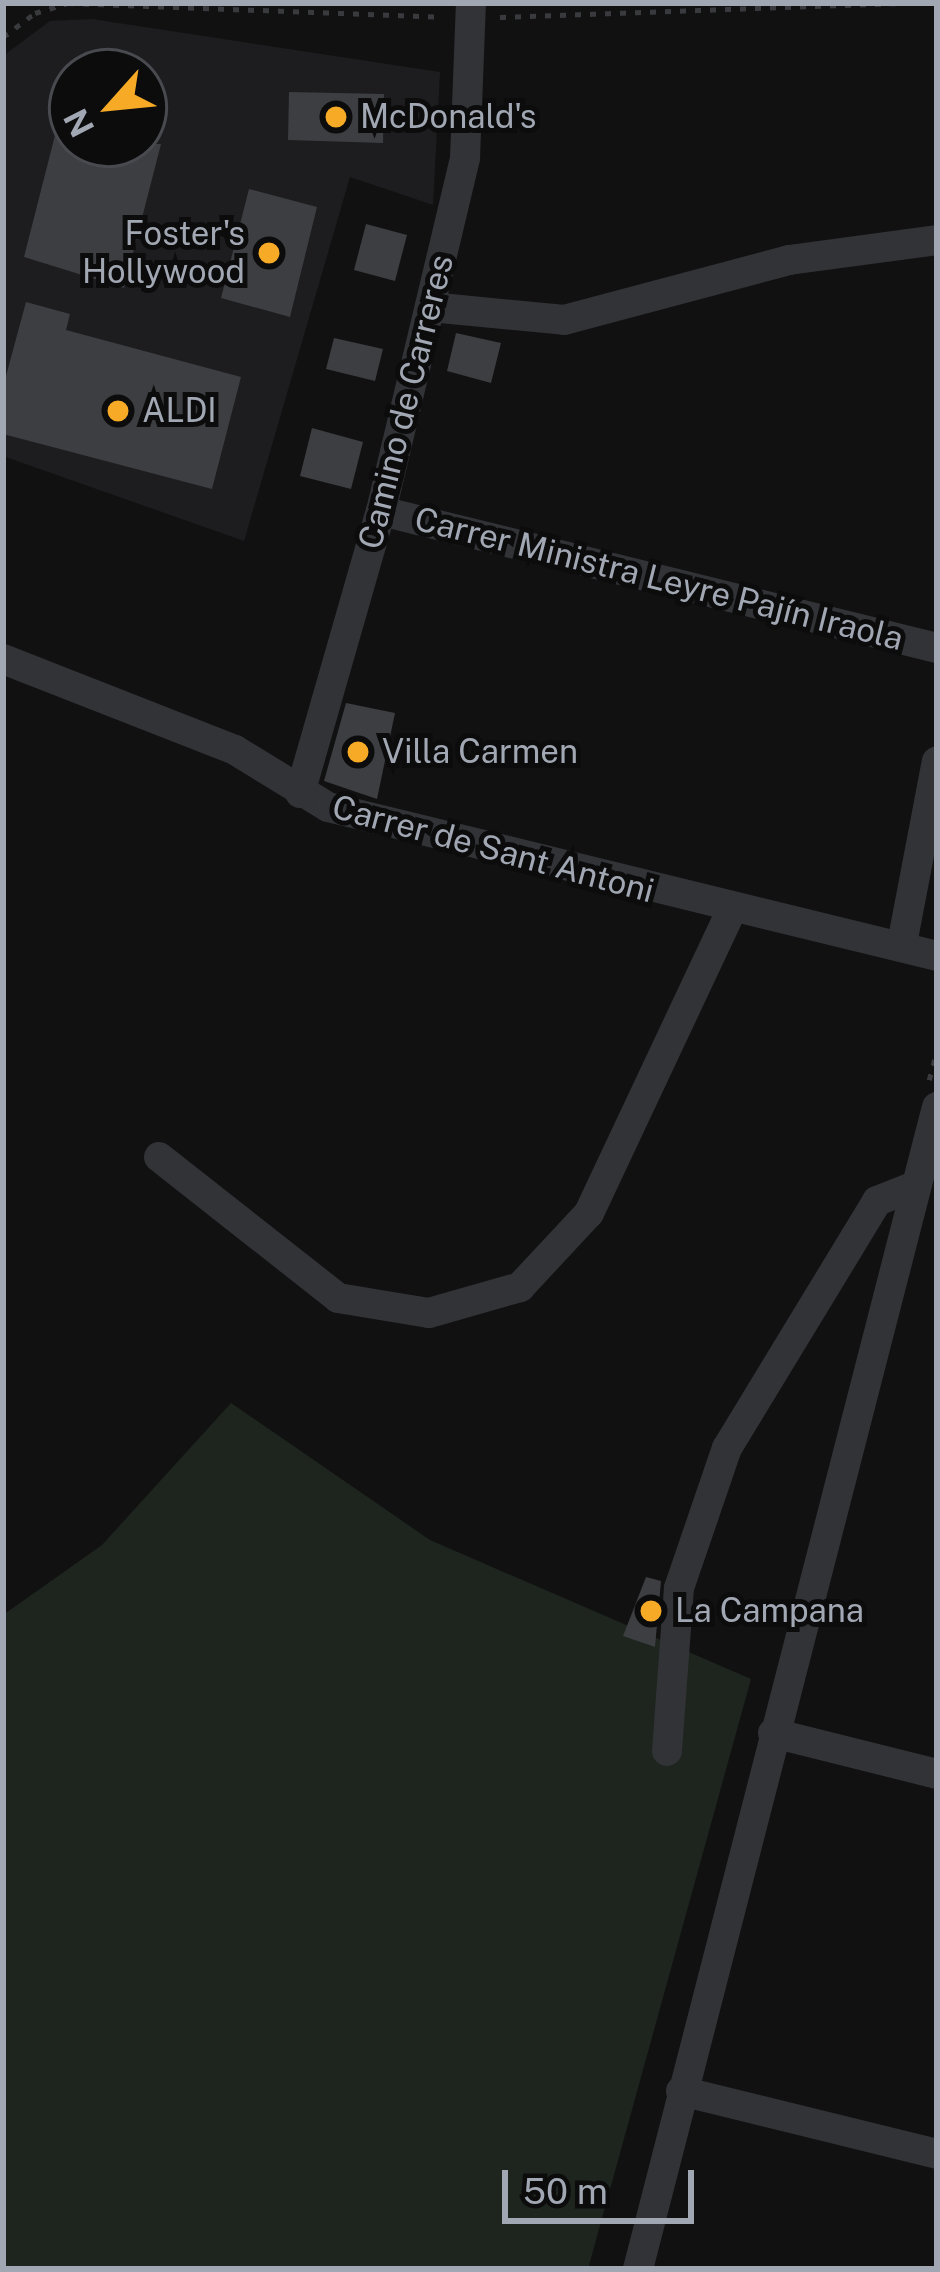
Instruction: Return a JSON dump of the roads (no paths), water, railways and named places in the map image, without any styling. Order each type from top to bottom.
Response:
[{"type":"street","name":"Camino de Carreres","points":[[300,794],[381,511],[465,158],[471,3]]},
{"type":"street","points":[[430,308],[564,320],[789,260],[937,240]]},
{"type":"street","name":"Carrer Ministra Leyre Pajín Iraola","points":[[381,511],[937,648]]},
{"type":"street","name":"Carrer de Sant Antoni","points":[[3,659],[235,750],[300,794],[731,911],[902,944],[937,956]]},
{"type":"street","points":[[902,944],[937,761]]},
{"type":"street","points":[[159,1157],[338,1298],[429,1313],[520,1287],[589,1213],[731,911]]},
{"type":"street","points":[[638,2269],[772,1733],[937,1107]]},
{"type":"street","points":[[667,1751],[680,1588],[727,1448],[877,1201],[915,1186]]},
{"type":"street","points":[[772,1733],[937,1774]]},
{"type":"street","points":[[681,2091],[937,2154]]},
{"type":"place","name":"McDonald's","points":[[336,117]]},
{"type":"place","name":"Foster's Hollywood","points":[[269,253]]},
{"type":"place","name":"ALDI","points":[[118,411]]},
{"type":"place","name":"Villa Carmen","points":[[358,752]]},
{"type":"place","name":"La Campana","points":[[651,1611]]}]
